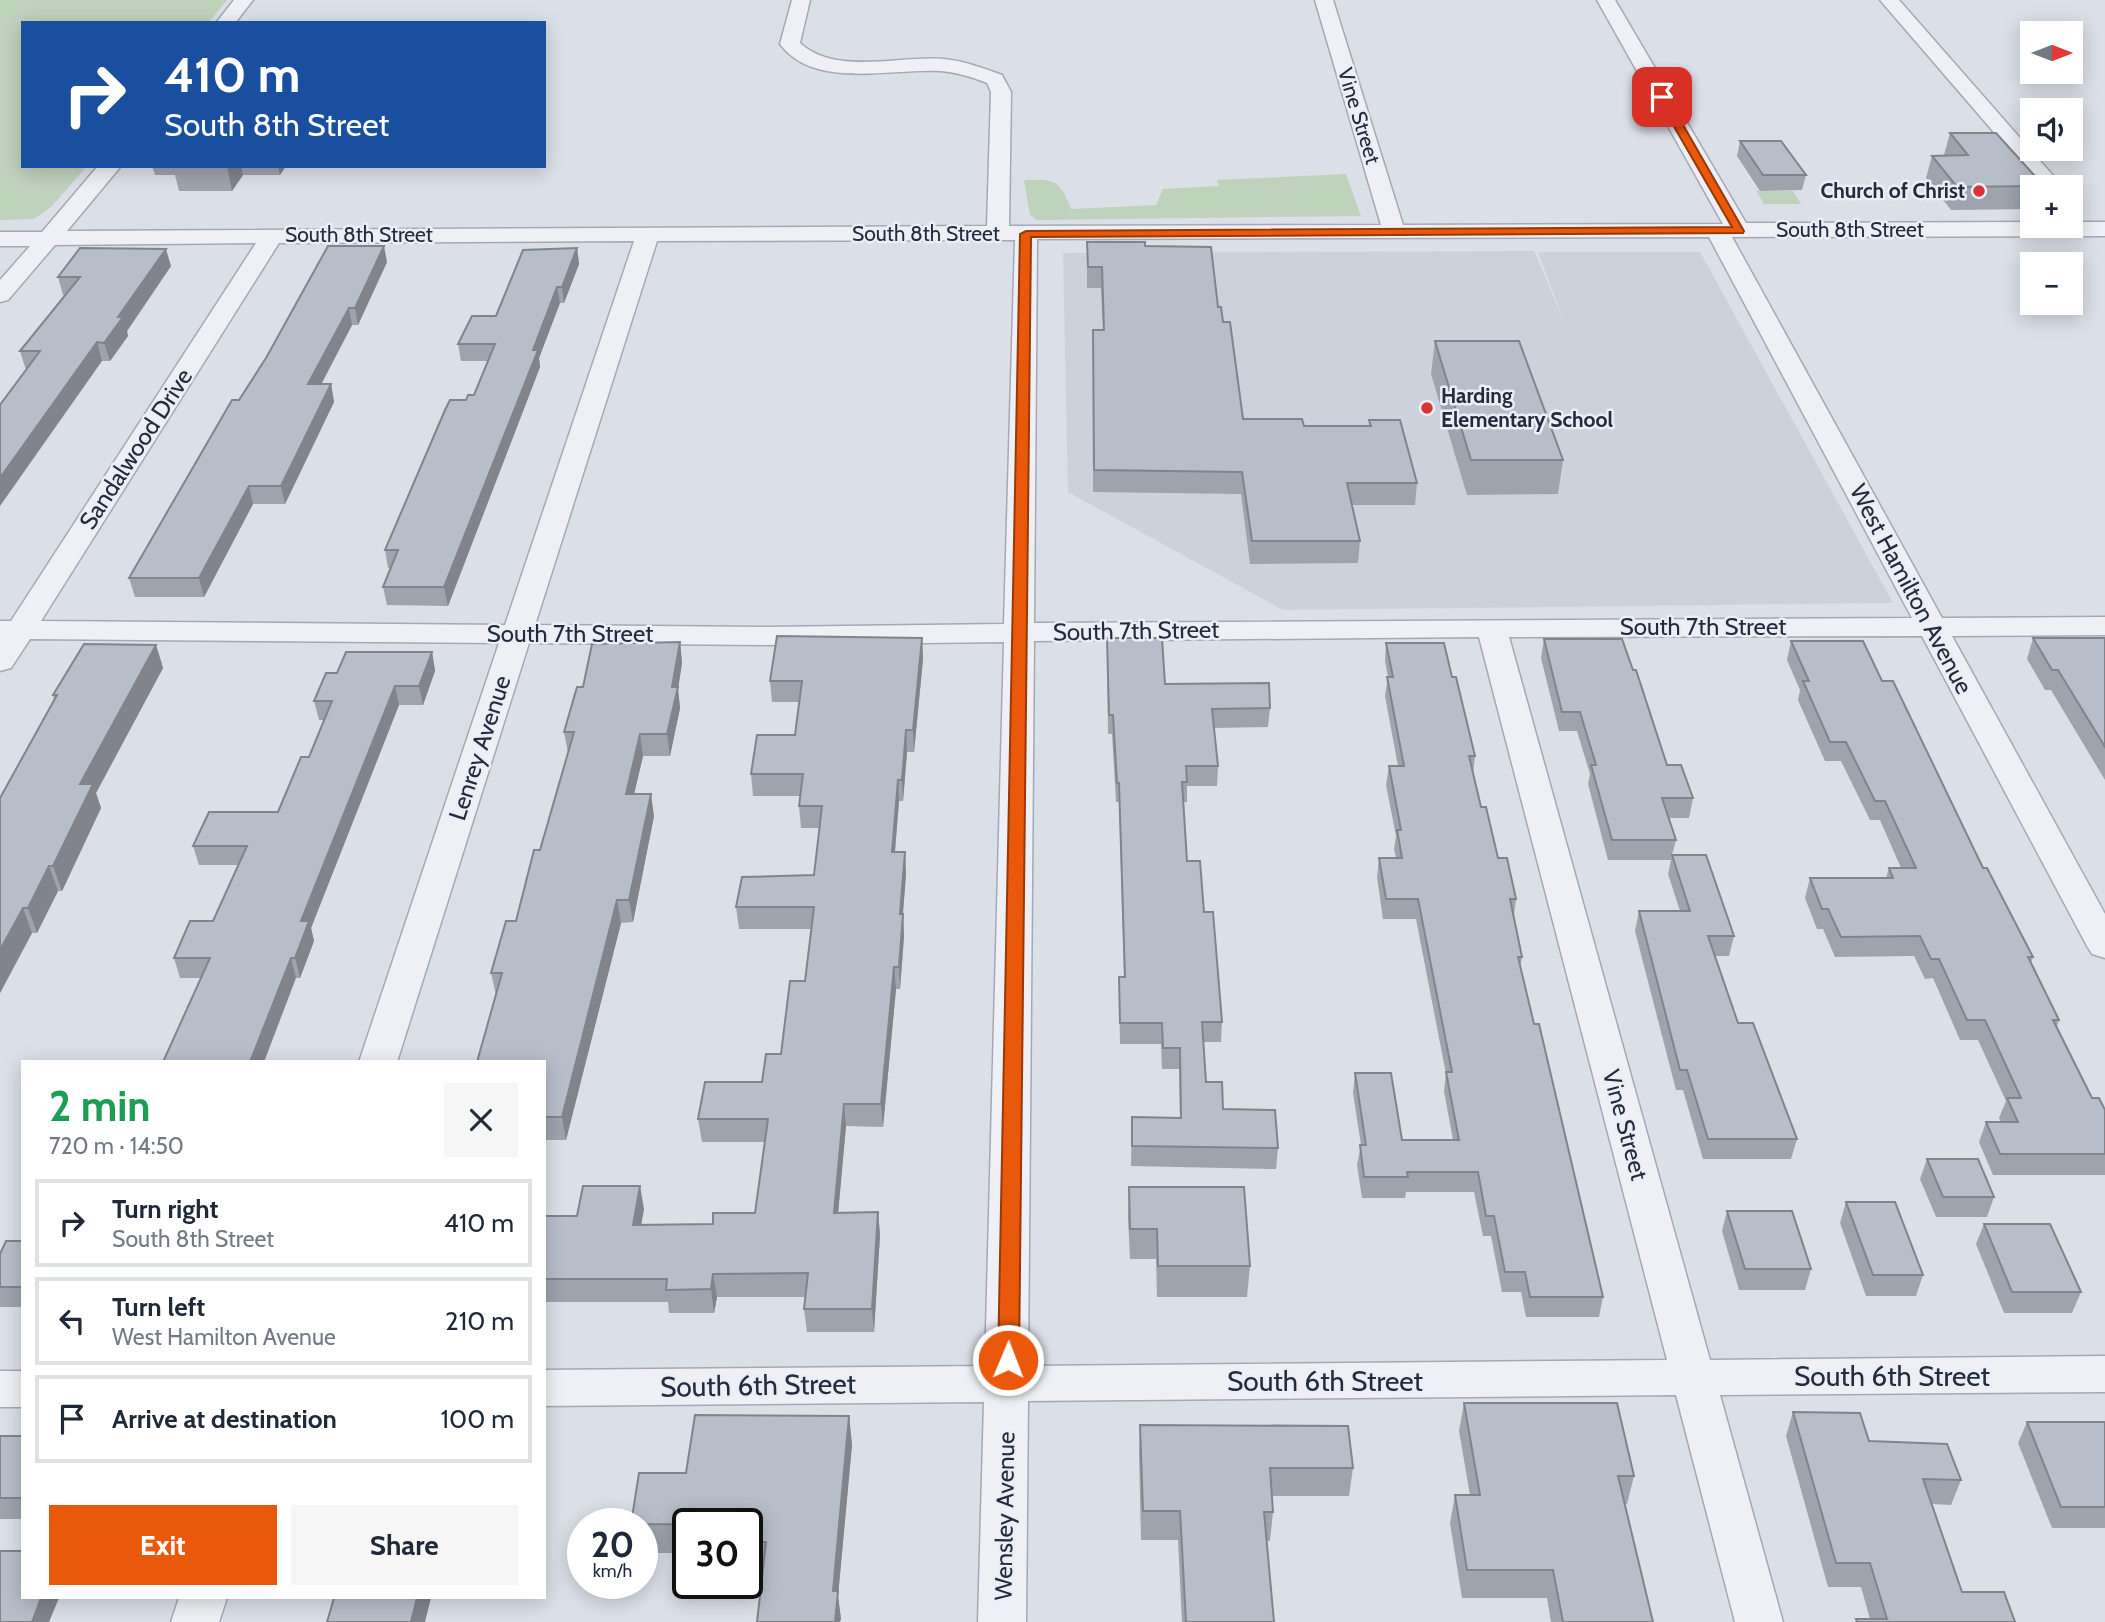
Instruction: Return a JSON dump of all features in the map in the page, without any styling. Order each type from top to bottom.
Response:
[{"type":"street","points":[[227,21],[244,0]]},
{"type":"street","name":"Wensley Avenue","points":[[801,0],[790,44],[803,57],[826,64],[940,65],[968,69],[995,79],[1001,92],[1012,234],[1017,634],[1008,1382],[1002,1622]]},
{"type":"street","name":"Vine Street","points":[[1324,0],[1394,232]]},
{"type":"street","name":"West Hamilton Avenue","points":[[1606,0],[1931,626],[2105,946]]},
{"type":"street","points":[[1889,0],[2042,175]]},
{"type":"street","points":[[0,295],[45,239],[68,219],[108,168]]},
{"type":"street","points":[[2083,219],[2100,234]]},
{"type":"street","name":"South 8th Street","points":[[0,239],[1728,231],[2100,234]]},
{"type":"street","name":"Lenrey Avenue","points":[[378,1060],[648,234]]},
{"type":"street","name":"Sandalwood Drive","points":[[0,662],[10,630],[272,236]]},
{"type":"street","name":"South 7th Street","points":[[10,630],[1017,634],[1492,628],[2105,626]]},
{"type":"street","name":"Vine Street","points":[[1492,628],[1759,1622]]},
{"type":"street","name":"South 6th Street","points":[[546,1388],[2105,1374]]},
{"type":"street","points":[[0,1389],[21,1389]]},
{"type":"street","points":[[195,1622],[203,1599]]},
{"type":"shaded area","name":"Harding Elementary School","points":[[1534,251],[1565,324],[1538,252],[1700,252],[1893,603],[1283,610],[1068,492],[1063,253]]},
{"type":"green space","points":[[0,0],[227,0],[210,21],[21,21],[21,168],[85,168],[52,206],[34,219],[0,220]]},
{"type":"green space","points":[[1346,174],[1361,216],[1037,220],[1030,215],[1024,180],[1055,183],[1071,209],[1156,205],[1163,189],[1219,186],[1217,180]]},
{"type":"green space","points":[[1756,191],[1793,191],[1801,204],[1764,204]]},
{"type":"building","points":[[1950,133],[1996,133],[2034,175],[2020,175],[2020,186],[1957,187],[1932,156],[1968,155]]},
{"type":"building","points":[[1740,141],[1781,141],[1806,175],[1763,175]]},
{"type":"building","points":[[1087,242],[1145,242],[1145,246],[1211,247],[1218,307],[1221,307],[1223,322],[1230,322],[1243,419],[1302,419],[1304,426],[1371,426],[1369,420],[1400,420],[1417,483],[1347,483],[1360,541],[1252,541],[1242,472],[1094,470],[1093,330],[1104,330],[1102,267],[1088,267]]},
{"type":"building","points":[[328,246],[384,246],[355,308],[349,308],[308,384],[331,384],[281,486],[249,486],[199,578],[129,578],[232,400],[239,400],[266,358]]},
{"type":"building","points":[[80,248],[166,249],[118,317],[123,317],[104,343],[97,342],[0,478],[0,405],[40,351],[20,351],[80,277],[58,277]]},
{"type":"building","points":[[577,248],[562,287],[557,287],[533,350],[538,350],[444,587],[383,587],[398,550],[385,550],[445,410],[450,400],[466,400],[468,395],[474,395],[495,344],[458,344],[472,316],[496,316],[523,250]]},
{"type":"building","points":[[1435,341],[1519,341],[1563,460],[1471,460]]},
{"type":"building","points":[[777,636],[922,638],[913,730],[906,730],[902,780],[898,780],[892,852],[905,852],[900,914],[903,914],[899,967],[894,967],[881,1104],[844,1104],[834,1213],[878,1212],[872,1309],[804,1309],[808,1273],[713,1274],[711,1289],[666,1290],[667,1279],[546,1279],[546,1216],[577,1216],[583,1186],[640,1186],[633,1225],[713,1224],[713,1213],[755,1213],[768,1119],[698,1119],[705,1082],[762,1082],[766,1054],[781,1054],[790,981],[805,981],[814,907],[736,907],[742,877],[814,875],[822,806],[799,806],[803,774],[751,774],[757,735],[795,735],[802,681],[770,681]]},
{"type":"building","points":[[1107,638],[1162,638],[1165,684],[1269,683],[1270,708],[1212,709],[1218,766],[1186,766],[1187,782],[1182,782],[1187,861],[1200,861],[1204,912],[1213,912],[1222,1022],[1202,1022],[1206,1082],[1222,1082],[1223,1109],[1275,1110],[1278,1148],[1132,1146],[1132,1117],[1181,1118],[1180,1048],[1163,1048],[1162,1023],[1120,1023],[1119,977],[1125,977],[1119,783],[1113,715],[1109,715]]},
{"type":"building","points":[[2033,638],[2105,638],[2105,747],[2058,670],[2052,670]]},
{"type":"building","points":[[1544,639],[1622,639],[1633,670],[1636,670],[1667,765],[1681,765],[1693,798],[1662,798],[1676,840],[1612,840],[1591,765],[1596,765],[1580,712],[1562,712]]},
{"type":"building","points":[[1791,641],[1863,641],[1882,681],[1893,681],[1983,868],[1987,868],[2033,957],[2028,957],[2059,1020],[2053,1020],[2092,1098],[2099,1098],[2105,1110],[2105,1154],[2000,1154],[1986,1122],[2018,1122],[2007,1098],[2021,1098],[1985,1020],[1967,1020],[1939,959],[1931,959],[1920,936],[1841,937],[1828,909],[1822,909],[1810,878],[1893,878],[1889,868],[1916,868],[1885,801],[1875,801],[1846,742],[1830,742],[1803,681],[1809,681]]},
{"type":"building","points":[[680,642],[672,687],[678,687],[667,734],[640,734],[626,794],[651,794],[629,900],[617,900],[562,1117],[546,1117],[546,1060],[478,1060],[502,973],[491,973],[506,921],[516,921],[534,850],[540,850],[574,732],[564,732],[577,687],[583,687],[592,644]]},
{"type":"building","points":[[1386,643],[1444,643],[1452,677],[1456,677],[1475,756],[1469,756],[1481,807],[1486,807],[1498,858],[1507,858],[1516,899],[1510,899],[1522,957],[1518,957],[1534,1024],[1539,1024],[1603,1297],[1530,1297],[1525,1272],[1505,1272],[1494,1216],[1486,1216],[1478,1172],[1407,1172],[1408,1177],[1364,1177],[1360,1145],[1366,1145],[1355,1073],[1391,1073],[1402,1140],[1459,1140],[1446,1072],[1452,1072],[1418,899],[1386,899],[1379,858],[1402,858],[1397,830],[1401,830],[1389,766],[1404,766],[1387,677],[1393,677]]},
{"type":"building","points":[[84,644],[156,645],[80,784],[93,784],[53,866],[49,866],[28,908],[23,908],[0,950],[0,798],[57,695],[53,695]]},
{"type":"building","points":[[346,652],[432,652],[419,686],[395,686],[301,921],[309,921],[295,958],[291,958],[251,1060],[164,1060],[210,958],[174,958],[190,921],[213,921],[247,846],[193,846],[209,812],[278,812],[301,757],[309,757],[332,701],[314,701],[326,673],[337,673]]},
{"type":"building","points":[[1672,855],[1706,855],[1734,936],[1708,936],[1738,1023],[1753,1023],[1797,1139],[1708,1139],[1687,1070],[1680,1070],[1639,911],[1690,911]]},
{"type":"building","points":[[1927,1159],[1978,1159],[1994,1197],[1943,1197]]},
{"type":"building","points":[[1129,1187],[1244,1187],[1250,1266],[1158,1266],[1157,1229],[1130,1229]]},
{"type":"building","points":[[1846,1202],[1895,1202],[1923,1275],[1873,1275]]},
{"type":"building","points":[[1727,1211],[1792,1211],[1811,1269],[1745,1269]]},
{"type":"building","points":[[1984,1224],[2050,1224],[2081,1292],[2012,1292]]},
{"type":"building","points":[[6,1241],[21,1241],[21,1287],[0,1287],[0,1254]]},
{"type":"building","points":[[1464,1403],[1617,1403],[1634,1476],[1618,1476],[1653,1622],[1563,1622],[1553,1570],[1467,1570],[1455,1495],[1480,1495]]},
{"type":"building","points":[[1793,1412],[1860,1413],[1869,1441],[1947,1444],[1961,1480],[1923,1479],[1962,1592],[2004,1592],[2015,1622],[1857,1622],[1856,1619],[1887,1619],[1870,1563],[1836,1563]]},
{"type":"building","points":[[695,1415],[849,1416],[833,1591],[838,1591],[835,1622],[757,1622],[760,1599],[763,1599],[766,1542],[763,1542],[763,1508],[672,1508],[672,1524],[658,1524],[658,1508],[634,1508],[639,1473],[686,1473]]},
{"type":"building","points":[[2027,1422],[2105,1422],[2105,1507],[2061,1507]]},
{"type":"building","points":[[1140,1425],[1348,1426],[1353,1468],[1270,1468],[1273,1512],[1264,1512],[1274,1622],[1186,1622],[1180,1511],[1143,1511]]},
{"type":"building","points":[[0,1436],[21,1436],[21,1498],[0,1498]]},
{"type":"building","points":[[0,1551],[21,1551],[21,1599],[41,1599],[32,1622],[0,1622]]},
{"type":"building","points":[[334,1599],[417,1599],[411,1622],[327,1622]]},
{"type":"place","name":"Church of Christ","points":[[1979,191]]},
{"type":"place","name":"Harding Elementary School","points":[[1427,408]]},
{"type":"route","points":[[1008,1360],[1026,234],[1739,231],[1662,97]]}]
